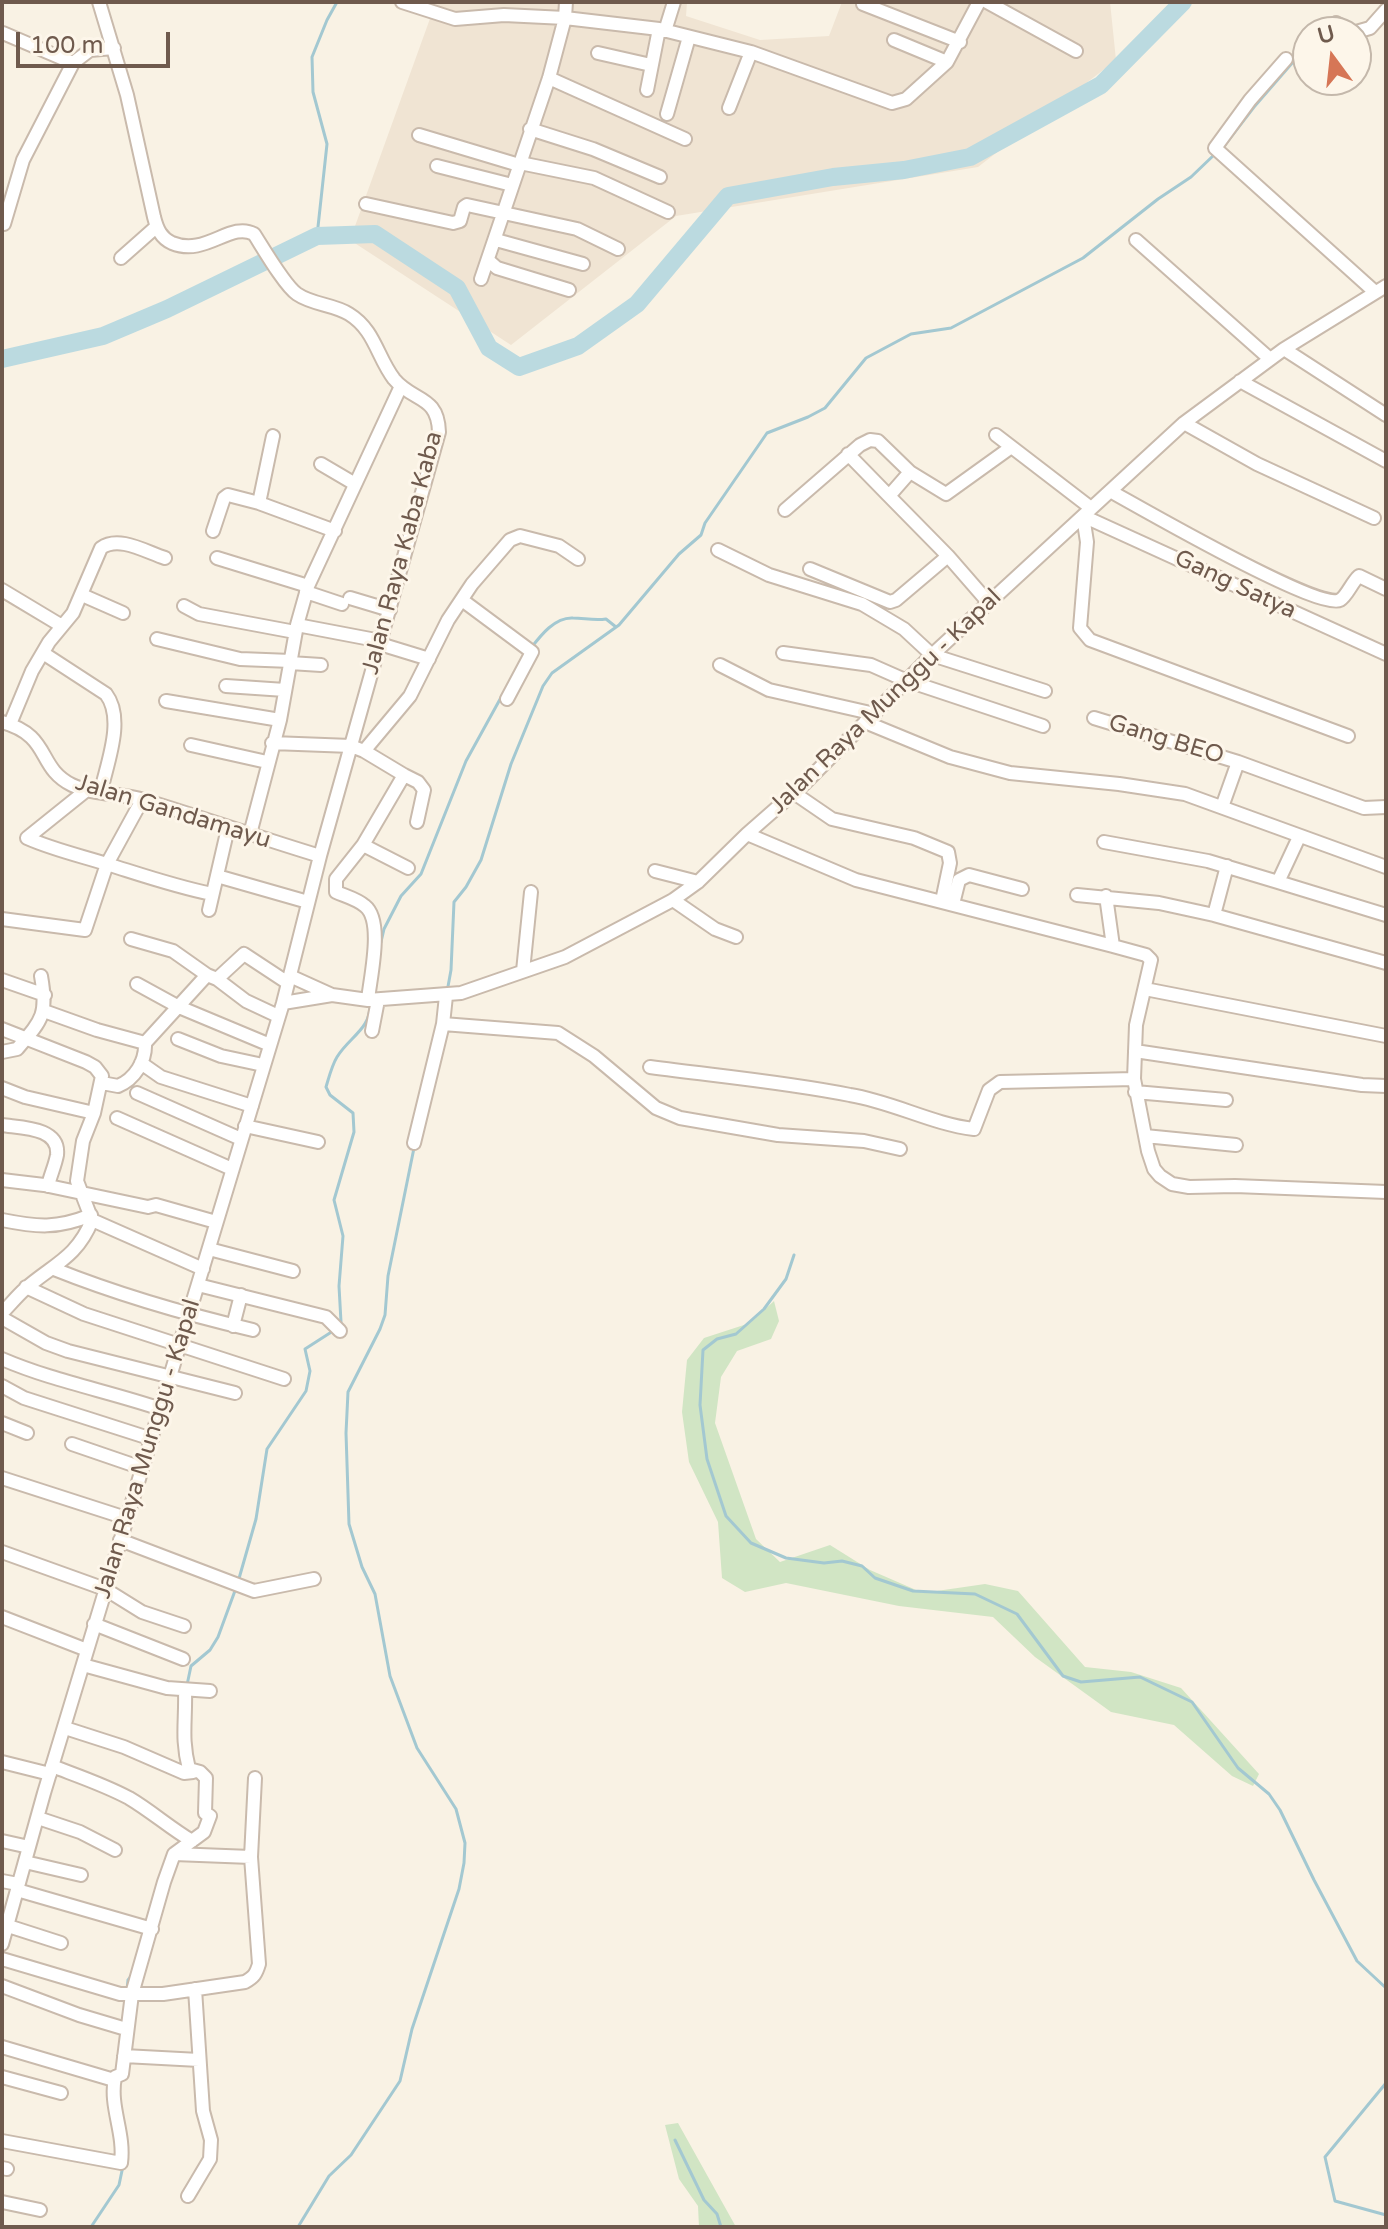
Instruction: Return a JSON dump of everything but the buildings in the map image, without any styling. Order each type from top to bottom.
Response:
[{"type":"street","points":[[99,2],[114,48],[156,227],[121,258]]},
{"type":"street","points":[[481,279],[549,78],[565,18],[566,2]]},
{"type":"street","points":[[647,90],[651,65],[674,2]]},
{"type":"street","points":[[411,3],[455,19],[504,15],[565,18],[662,30],[751,52],[892,103],[906,99],[947,62],[979,2]]},
{"type":"street","points":[[987,2],[1076,51]]},
{"type":"street","points":[[863,4],[960,42]]},
{"type":"street","points":[[1372,26],[1386,10]]},
{"type":"street","points":[[3,33],[73,63]]},
{"type":"street","points":[[667,114],[689,37]]},
{"type":"street","points":[[894,40],[947,62]]},
{"type":"street","points":[[4,224],[23,160],[73,63],[90,50],[114,48]]},
{"type":"street","points":[[729,108],[751,52]]},
{"type":"street","points":[[598,53],[651,65]]},
{"type":"street","points":[[1286,59],[1250,100],[1215,148],[1380,289]]},
{"type":"street","points":[[549,78],[685,139]]},
{"type":"street","points":[[530,129],[593,149],[660,177]]},
{"type":"street","points":[[419,135],[519,164],[594,178],[668,212]]},
{"type":"street","points":[[437,166],[512,185]]},
{"type":"street","points":[[366,204],[453,223],[460,221],[465,205],[505,212],[577,229],[618,249]]},
{"type":"street","name":"Jalan Raya Kaba Kaba","points":[[156,227],[166,240],[183,247],[199,247],[242,230],[254,234],[295,293],[341,310],[361,323],[401,386],[429,403],[438,417],[439,432],[381,643],[358,749],[320,856],[283,1003]]},
{"type":"street","points":[[496,240],[583,264]]},
{"type":"street","points":[[1136,240],[1270,359]]},
{"type":"street","points":[[489,261],[497,268],[569,290]]},
{"type":"street","name":"Jalan Raya Munggu - Kapal","points":[[212,977],[244,954],[289,980],[332,995],[373,1000],[446,1000],[565,957],[673,900],[698,882],[794,793],[905,680],[1184,423],[1284,349],[1340,317],[1380,289]]},
{"type":"street","points":[[1284,349],[1386,415]]},
{"type":"street","points":[[1240,381],[1386,461]]},
{"type":"street","points":[[250,834],[280,720],[296,628],[307,589],[401,386]]},
{"type":"street","points":[[1184,423],[1257,464],[1374,518]]},
{"type":"street","name":"Gang Satya","points":[[996,435],[1087,512],[1386,654]]},
{"type":"street","points":[[259,503],[273,436]]},
{"type":"street","points":[[785,510],[864,442],[873,440],[883,446],[910,472],[946,494],[1010,448]]},
{"type":"street","points":[[848,454],[948,556],[988,602]]},
{"type":"street","points":[[321,464],[355,484]]},
{"type":"street","points":[[889,496],[910,472]]},
{"type":"street","points":[[1110,491],[1239,562],[1318,597],[1336,601],[1341,599],[1359,576],[1386,589]]},
{"type":"street","points":[[213,531],[226,496],[259,503],[335,531]]},
{"type":"street","points":[[1087,512],[1080,628],[1090,640],[1348,736]]},
{"type":"street","points":[[358,749],[410,696],[462,600],[491,561],[516,536],[559,546],[578,559]]},
{"type":"street","points":[[6,723],[43,653],[73,613],[101,548],[106,544],[120,543],[165,558]]},
{"type":"street","points":[[718,550],[769,575],[862,604],[904,629],[932,655],[1045,691]]},
{"type":"street","points":[[810,569],[893,602],[948,556]]},
{"type":"street","points":[[217,558],[346,601],[390,610]]},
{"type":"street","points":[[2,590],[62,626]]},
{"type":"street","points":[[82,595],[123,613]]},
{"type":"street","points":[[462,600],[529,649],[507,699]]},
{"type":"street","points":[[184,606],[199,614],[381,643],[429,659]]},
{"type":"street","points":[[157,639],[240,659],[321,665]]},
{"type":"street","points":[[43,653],[106,694],[114,711],[113,731],[94,790],[27,838],[56,851],[107,864],[170,886],[212,894]]},
{"type":"street","points":[[783,653],[871,665],[905,680],[1043,726]]},
{"type":"street","points":[[720,665],[769,690],[870,718],[950,757],[1010,773],[1185,794],[1386,867]]},
{"type":"street","points":[[226,686],[285,690]]},
{"type":"street","points":[[166,701],[280,720]]},
{"type":"street","name":"Gang BEO","points":[[1094,718],[1238,762],[1364,808],[1386,807]]},
{"type":"street","name":"Jalan Gandamayu","points":[[6,723],[31,734],[41,745],[50,768],[71,785],[142,800],[320,856]]},
{"type":"street","points":[[272,743],[358,749],[418,782],[424,790],[417,822]]},
{"type":"street","points":[[191,745],[267,762]]},
{"type":"street","points":[[1222,807],[1238,762]]},
{"type":"street","points":[[372,1031],[374,924],[367,906],[336,892],[336,879],[363,845],[404,775]]},
{"type":"street","points":[[794,793],[832,819],[914,838],[948,852],[948,903]]},
{"type":"street","points":[[2,919],[85,930],[107,864],[142,800]]},
{"type":"street","points":[[209,910],[228,828]]},
{"type":"street","points":[[747,834],[856,880],[1149,957],[1151,965],[1136,1025],[1134,1085],[1154,1169],[1172,1184],[1386,1192]]},
{"type":"street","points":[[1278,882],[1299,837]]},
{"type":"street","points":[[1104,842],[1227,866],[1386,915]]},
{"type":"street","points":[[363,845],[408,868]]},
{"type":"street","points":[[1214,915],[1227,866]]},
{"type":"street","points":[[655,871],[698,882]]},
{"type":"street","points":[[316,872],[336,879]]},
{"type":"street","points":[[948,903],[959,880],[969,875],[1022,889]]},
{"type":"street","points":[[217,876],[308,902]]},
{"type":"street","points":[[523,971],[531,892]]},
{"type":"street","points":[[1077,895],[1159,903],[1214,915],[1386,963]]},
{"type":"street","points":[[1106,896],[1113,946]]},
{"type":"street","points":[[673,900],[715,929],[736,937]]},
{"type":"street","points":[[131,939],[173,951],[246,1001],[278,1016]]},
{"type":"street","points":[[2,1052],[17,1049],[42,1019],[45,995],[41,976]]},
{"type":"street","points":[[145,1043],[212,977]]},
{"type":"street","points":[[2,980],[45,995]]},
{"type":"street","points":[[137,984],[179,1007],[270,1045]]},
{"type":"street","points":[[1145,989],[1386,1036]]},
{"type":"street","name":"Jalan Raya Munggu - Kapal","points":[[2,1944],[5,1924],[94,1624],[181,1345],[278,1016],[283,1003],[332,995]]},
{"type":"street","points":[[414,1143],[446,1000]]},
{"type":"street","points":[[44,1011],[145,1043]]},
{"type":"street","points":[[443,1024],[558,1033],[594,1056],[656,1108],[688,1121],[778,1135],[864,1141],[900,1149]]},
{"type":"street","points":[[2,1029],[95,1067],[102,1076],[94,1113],[83,1141],[77,1181],[91,1218],[85,1237],[54,1269],[26,1287],[2,1316],[55,1347],[170,1379],[235,1393]]},
{"type":"street","points":[[178,1039],[221,1056],[263,1065]]},
{"type":"street","points":[[102,1083],[118,1086],[135,1076],[144,1065],[145,1043]]},
{"type":"street","points":[[1135,1051],[1386,1086]]},
{"type":"street","points":[[144,1065],[161,1077],[252,1106]]},
{"type":"street","points":[[650,1067],[851,1095],[901,1107],[953,1127],[974,1129],[989,1090],[1000,1082],[1134,1085],[1226,1100]]},
{"type":"street","points":[[2,1088],[25,1097],[94,1113]]},
{"type":"street","points":[[137,1093],[243,1132],[318,1142]]},
{"type":"street","points":[[117,1118],[232,1169]]},
{"type":"street","points":[[2,1125],[45,1132],[52,1138],[57,1150],[48,1186]]},
{"type":"street","points":[[1145,1136],[1236,1145]]},
{"type":"street","points":[[2,1180],[48,1186],[148,1207],[156,1205],[216,1222]]},
{"type":"street","points":[[2,1220],[45,1227],[91,1218],[203,1269]]},
{"type":"street","points":[[209,1249],[293,1271]]},
{"type":"street","points":[[54,1269],[104,1289],[253,1330]]},
{"type":"street","points":[[198,1285],[326,1317],[340,1331]]},
{"type":"street","points":[[26,1287],[84,1314],[284,1379]]},
{"type":"street","points":[[233,1326],[241,1295]]},
{"type":"street","points":[[2,1359],[34,1374],[117,1394],[161,1409]]},
{"type":"street","points":[[2,1386],[24,1398],[152,1439]]},
{"type":"street","points":[[3,1427],[27,1433]]},
{"type":"street","points":[[72,1444],[142,1468]]},
{"type":"street","points":[[2,1478],[126,1518]]},
{"type":"street","points":[[120,1540],[254,1591],[314,1579]]},
{"type":"street","points":[[2,1552],[105,1589],[142,1612],[184,1626]]},
{"type":"street","points":[[2,1617],[87,1650]]},
{"type":"street","points":[[94,1624],[183,1659]]},
{"type":"street","points":[[83,1665],[185,1691],[210,1691]]},
{"type":"street","points":[[185,1691],[183,1735],[188,1765],[193,1772]]},
{"type":"street","points":[[2,2141],[121,2163],[120,2123],[114,2114],[112,2100],[115,2077],[122,2074],[132,1994],[174,1854],[204,1832],[210,1816],[205,1813],[206,1778],[200,1772],[184,1773],[124,1747],[65,1728]]},
{"type":"street","points":[[2,1762],[51,1770],[98,1783],[130,1799],[192,1841]]},
{"type":"street","points":[[2,1959],[120,1994],[163,1994],[245,1982],[256,1975],[259,1964],[251,1857],[255,1778]]},
{"type":"street","points":[[38,1818],[80,1832],[115,1850]]},
{"type":"street","points":[[2,1841],[29,1847]]},
{"type":"street","points":[[174,1854],[251,1857]]},
{"type":"street","points":[[25,1862],[81,1875]]},
{"type":"street","points":[[2,1881],[152,1929]]},
{"type":"street","points":[[5,1924],[61,1943]]},
{"type":"street","points":[[2,1986],[126,2029]]},
{"type":"street","points":[[188,2196],[210,2159],[211,2140],[203,2111],[195,1989]]},
{"type":"street","points":[[2,2047],[114,2080]]},
{"type":"street","points":[[124,2056],[199,2060]]},
{"type":"street","points":[[2,2077],[61,2093]]},
{"type":"street","points":[[2,2202],[40,2210]]},
{"type":"shaded area","points":[[436,2],[687,2],[686,16],[760,40],[829,36],[842,2],[1110,2],[1116,60],[978,167],[676,216],[511,345],[350,240]]},
{"type":"green space","points":[[774,1301],[779,1321],[771,1339],[737,1351],[721,1377],[715,1423],[756,1539],[780,1562],[830,1545],[870,1570],[923,1593],[985,1584],[1018,1591],[1085,1667],[1131,1672],[1181,1688],[1259,1774],[1253,1786],[1232,1776],[1174,1725],[1111,1712],[1035,1657],[993,1617],[899,1606],[786,1583],[745,1592],[722,1578],[718,1522],[689,1462],[682,1412],[687,1360],[704,1338],[750,1323]]},
{"type":"green space","points":[[678,2123],[736,2227],[699,2227],[698,2206],[679,2179],[665,2125]]},
{"type":"waterway","points":[[317,236],[327,144],[313,92],[312,57],[337,2]]},
{"type":"waterway","points":[[2,359],[103,336],[167,309],[317,236],[375,234],[457,288],[489,348],[519,367],[578,346],[637,304],[728,196],[970,157],[1101,85],[1183,2]]},
{"type":"waterway","points":[[1224,146],[1292,63]]},
{"type":"waterway","points":[[447,992],[454,902],[481,860],[511,764],[543,686],[552,673],[619,625],[679,554],[701,535],[705,523],[767,433],[825,408],[866,358],[911,334],[951,328],[1083,258],[1191,177],[1215,154]]},
{"type":"waterway","points":[[531,648],[549,628],[566,618],[606,619],[616,627]]},
{"type":"waterway","points":[[381,942],[384,929],[401,896],[421,874],[466,761],[504,692]]},
{"type":"waterway","points":[[338,1325],[341,1322],[339,1286],[343,1236],[334,1200],[354,1132],[353,1113],[330,1095],[326,1087],[337,1057],[367,1020],[370,1004]]},
{"type":"waterway","points":[[298,2227],[329,2176],[351,2155],[400,2081],[412,2029],[459,1889],[464,1863],[465,1843],[456,1809],[417,1748],[390,1676],[375,1594],[362,1567],[349,1524],[348,1392],[385,1315],[388,1276],[414,1148]]},
{"type":"waterway","points":[[794,1255],[786,1279],[764,1309],[736,1334],[717,1339],[703,1350],[700,1405],[707,1459],[726,1516],[751,1543],[786,1558],[824,1563],[842,1561],[862,1566],[875,1578],[913,1591],[975,1594],[1017,1614],[1063,1676],[1081,1682],[1140,1677],[1192,1702],[1238,1768],[1269,1794],[1280,1810],[1357,1961],[1386,1988]]},
{"type":"waterway","points":[[238,1582],[256,1519],[267,1449],[306,1391],[310,1371],[305,1349],[333,1331]]},
{"type":"waterway","points":[[187,1685],[191,1666],[210,1650],[218,1637],[236,1588]]},
{"type":"waterway","points":[[127,1990],[132,1975]]},
{"type":"waterway","points":[[1386,2083],[1325,2157],[1335,2201],[1386,2215]]},
{"type":"waterway","points":[[675,2140],[704,2200],[717,2214],[721,2227]]},
{"type":"waterway","points":[[91,2227],[119,2185],[123,2166]]}]
